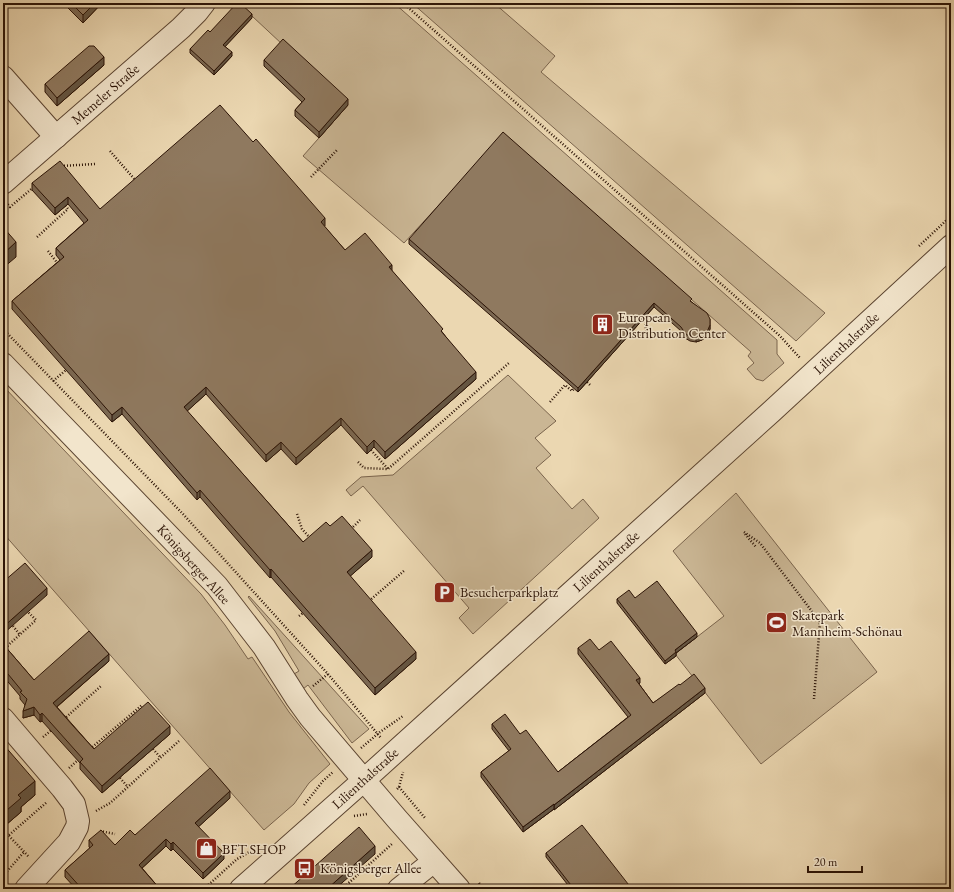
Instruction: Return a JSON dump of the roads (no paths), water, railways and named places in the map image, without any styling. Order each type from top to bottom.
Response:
[{"type":"street","name":"Memeler Straße","points":[[5,193],[56,137],[181,28],[204,3]]},
{"type":"street","points":[[3,77],[56,137]]},
{"type":"street","name":"Lilienthalstraße","points":[[241,889],[364,780],[814,373],[951,246]]},
{"type":"street","name":"Königsberger Allee","points":[[3,364],[217,586],[264,648],[310,717],[459,889]]},
{"type":"street","points":[[3,719],[29,750],[65,779],[74,804],[78,821],[77,827],[70,842],[26,889]]},
{"type":"street","points":[[399,889],[434,861]]},
{"type":"place","name":"European Distribution Center","points":[[602,325]]},
{"type":"place","name":"Besucherparkplatz","points":[[445,592]]},
{"type":"place","name":"Skatepark Mannheim-Schönau","points":[[777,623]]},
{"type":"place","name":"BFT SHOP","points":[[206,849]]},
{"type":"place","name":"Königsberger Allee","points":[[305,868]]}]
